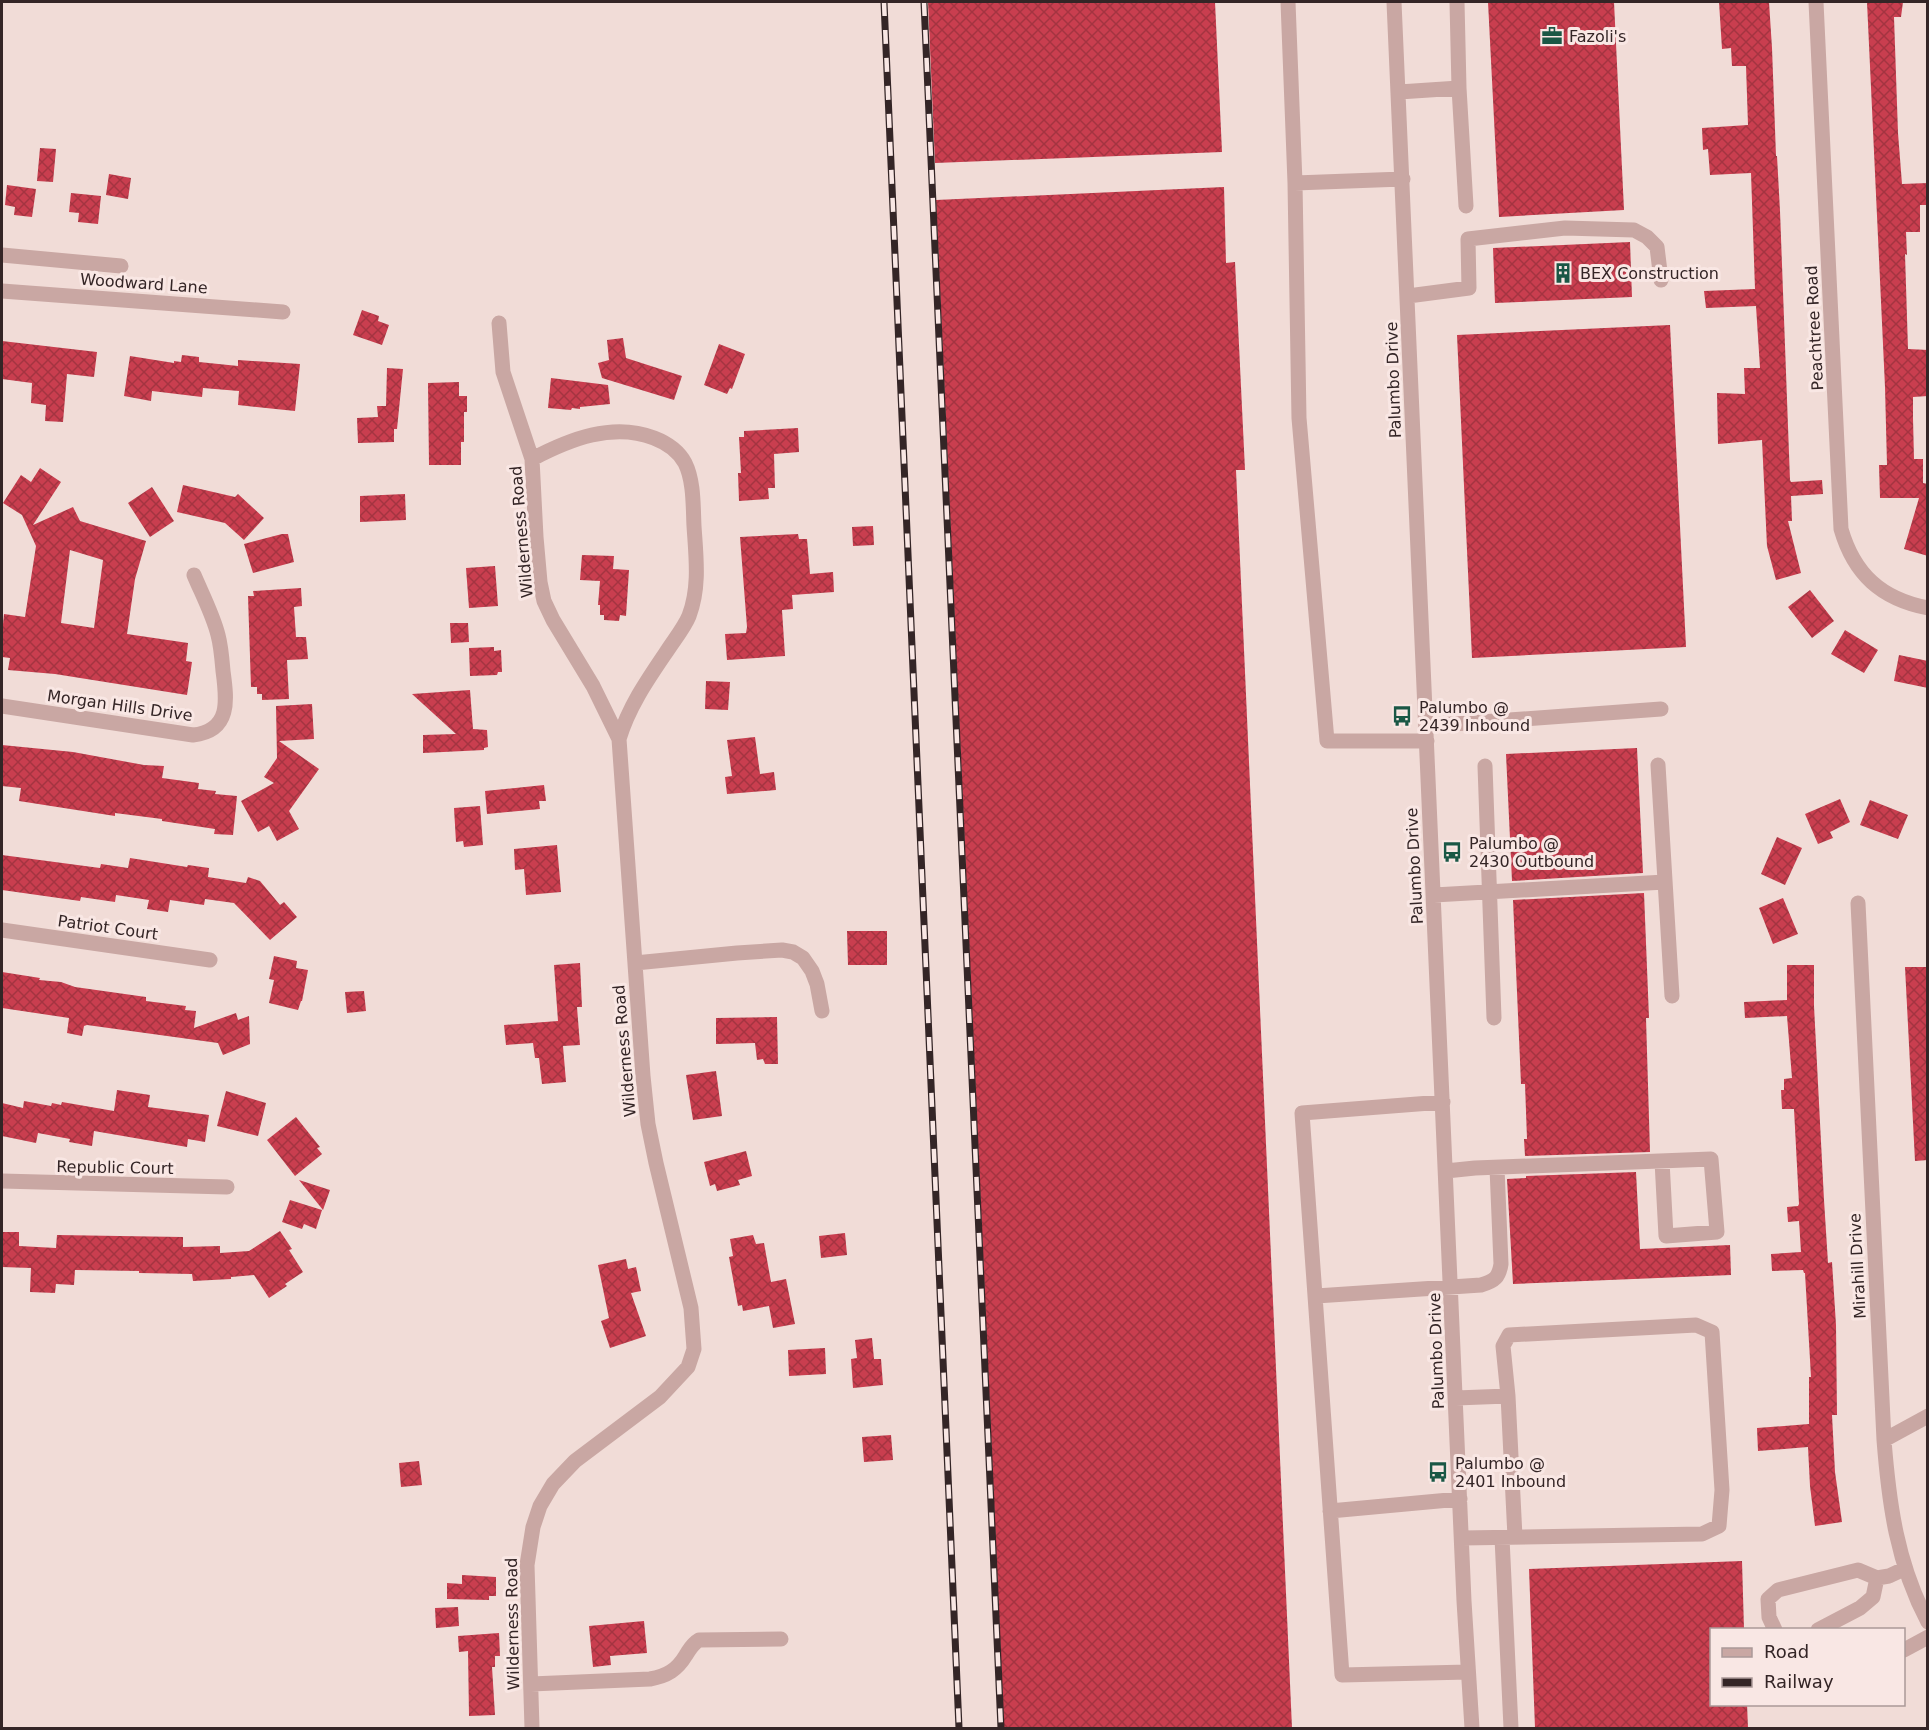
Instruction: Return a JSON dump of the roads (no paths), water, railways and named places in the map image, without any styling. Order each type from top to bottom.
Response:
[{"type":"street","points":[[1288,2],[1295,183],[1299,418],[1327,741],[1661,709]]},
{"type":"street","name":"Palumbo Drive","points":[[1394,2],[1472,1728]]},
{"type":"street","points":[[1457,2],[1466,206]]},
{"type":"street","name":"Peachtree Road","points":[[1816,2],[1841,529],[1846,547],[1865,577],[1883,591],[1902,601],[1928,608]]},
{"type":"street","points":[[1399,92],[1459,88]]},
{"type":"street","points":[[1295,183],[1403,179]]},
{"type":"street","points":[[1408,296],[1470,288],[1468,239],[1565,228],[1634,230],[1647,237],[1657,247],[1661,280]]},
{"type":"street","points":[[2,255],[121,266]]},
{"type":"street","name":"Woodward Lane","points":[[2,291],[283,312]]},
{"type":"street","name":"Wilderness Road","points":[[499,323],[503,372],[532,459],[540,582],[544,601],[593,686],[619,739],[648,1124],[692,1308],[694,1349],[688,1367],[660,1397],[575,1461],[553,1484],[540,1506],[533,1527],[527,1565],[532,1728]]},
{"type":"street","points":[[532,459],[558,446],[594,434],[622,430],[642,433],[661,440],[678,451],[686,465],[693,505],[697,575],[694,596],[688,618],[637,696],[625,719],[619,739]]},
{"type":"street","name":"Morgan Hills Drive","points":[[2,706],[193,735],[203,734],[218,724],[226,709],[218,634],[194,575]]},
{"type":"street","points":[[1658,765],[1672,996]]},
{"type":"street","points":[[1485,766],[1494,1018]]},
{"type":"street","points":[[1434,895],[1665,882]]},
{"type":"street","name":"Mirahill Drive","points":[[1858,903],[1888,1496],[1904,1569],[1928,1622]]},
{"type":"street","name":"Patriot Court","points":[[2,930],[210,960]]},
{"type":"street","points":[[635,963],[737,953],[782,950],[793,952],[803,958],[812,971],[822,1011]]},
{"type":"street","points":[[1443,1102],[1302,1113],[1342,1675],[1468,1672]]},
{"type":"street","points":[[1446,1171],[1497,1168],[1662,1161],[1712,1159],[1717,1233],[1666,1236],[1662,1161]]},
{"type":"street","points":[[1316,1296],[1482,1285],[1494,1280],[1499,1275],[1501,1264],[1497,1168]]},
{"type":"street","name":"Republic Court","points":[[2,1181],[227,1187]]},
{"type":"street","points":[[1462,1538],[1508,1537],[1702,1534],[1719,1526],[1722,1490],[1712,1332],[1696,1325],[1509,1335],[1503,1346],[1508,1396],[1508,1537],[1511,1728]]},
{"type":"street","points":[[1456,1398],[1508,1396]]},
{"type":"street","points":[[1884,1440],[1928,1416]]},
{"type":"street","points":[[1330,1511],[1460,1500]]},
{"type":"street","points":[[1774,1628],[1769,1617],[1768,1599],[1778,1590],[1858,1570],[1877,1578],[1889,1576],[1904,1569]]},
{"type":"street","points":[[1820,1628],[1860,1608],[1873,1597],[1877,1578]]},
{"type":"street","points":[[1905,1649],[1928,1637]]},
{"type":"street","points":[[531,1684],[650,1679],[664,1676],[674,1670],[692,1645],[699,1640],[781,1639]]},
{"type":"railway","points":[[884,2],[959,1728]]},
{"type":"railway","points":[[924,2],[1001,1728]]},
{"type":"place","name":"Fazoli's","points":[[1552,36]]},
{"type":"place","name":"BEX Construction","points":[[1563,273]]},
{"type":"place","name":"Palumbo @ 2439 Inbound","points":[[1402,716]]},
{"type":"place","name":"Palumbo @ 2430 Outbound","points":[[1452,852]]},
{"type":"place","name":"Palumbo @ 2401 Inbound","points":[[1438,1472]]}]
